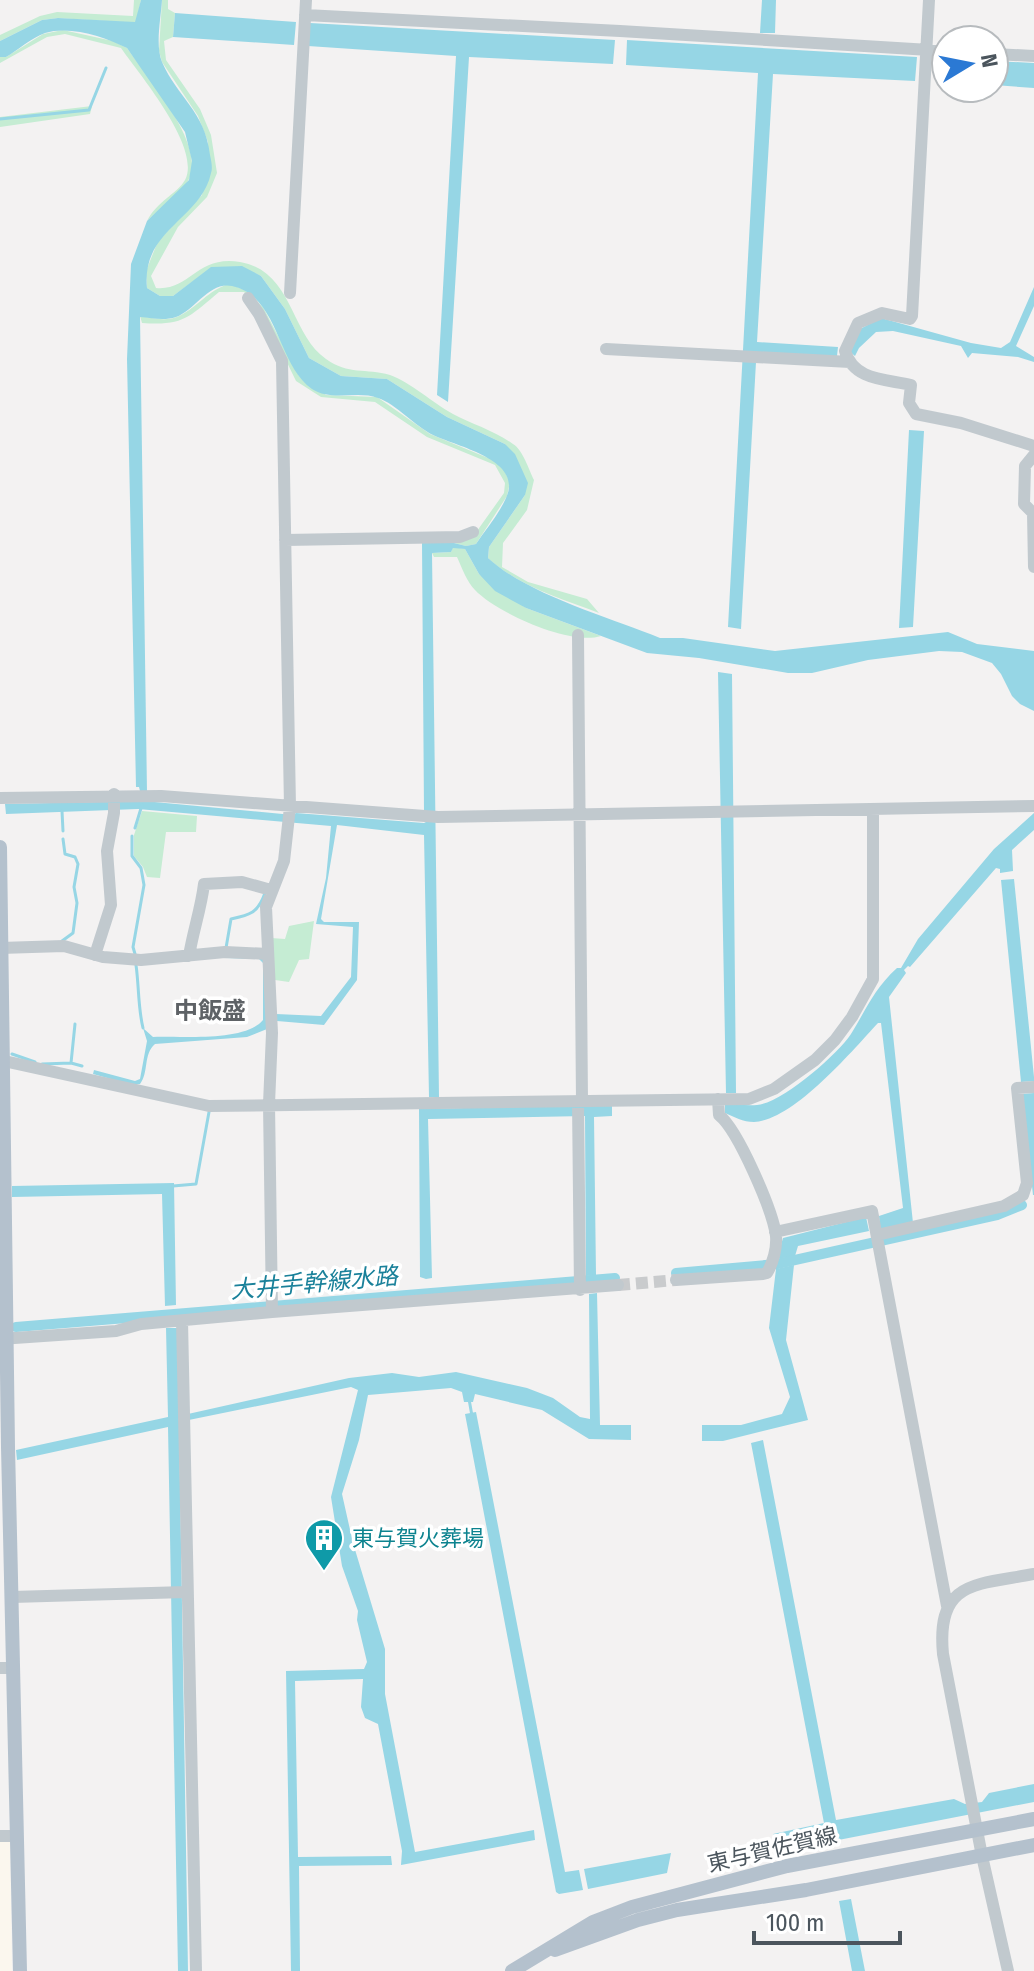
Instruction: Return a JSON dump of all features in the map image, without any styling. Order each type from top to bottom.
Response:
[{"type":"main road","points":[[0,847],[4,1447],[12,1597],[6,1668],[17,1836],[20,1971]]},
{"type":"main road","name":"東与賀佐賀線","points":[[512,1971],[593,1922],[673,1895],[976,1822],[1034,1819]]},
{"type":"main road","name":"東与賀佐賀線","points":[[532,1958],[638,1920],[677,1910],[806,1890],[1034,1845]]},
{"type":"street","points":[[290,293],[306,0]]},
{"type":"street","points":[[929,0],[912,316],[905,319],[882,313],[858,323],[846,345],[850,362],[864,376],[911,385],[909,403],[916,414],[961,423],[1034,446]]},
{"type":"street","points":[[305,15],[930,50]]},
{"type":"street","points":[[1010,55],[1034,56]]},
{"type":"street","points":[[248,298],[282,361],[290,807],[284,861],[266,907],[272,1033],[269,1104],[272,1306]]},
{"type":"street","points":[[606,349],[850,362]]},
{"type":"street","points":[[1034,455],[1025,466],[1024,504],[1033,513],[1034,567]]},
{"type":"street","points":[[285,540],[460,537],[473,532]]},
{"type":"street","points":[[578,635],[579,1285]]},
{"type":"street","points":[[95,955],[111,905],[107,851],[114,794]]},
{"type":"street","points":[[0,798],[114,794],[438,817],[1034,806]]},
{"type":"street","points":[[1,1060],[194,1104],[579,1106],[749,1099],[794,1077],[835,1040],[873,979],[873,810]]},
{"type":"street","points":[[189,956],[204,884],[242,882],[271,890]]},
{"type":"street","points":[[1,948],[64,946],[95,955],[141,960],[225,952],[268,954]]},
{"type":"street","points":[[878,1241],[1004,1206],[1023,1195],[1027,1183],[1017,1088],[1030,1088]]},
{"type":"street","points":[[676,1280],[763,1274],[771,1265],[775,1232],[755,1177],[730,1125],[719,1115],[718,1099]]},
{"type":"street","points":[[775,1232],[872,1211],[947,1606]]},
{"type":"street","points":[[4,1339],[116,1331],[141,1324],[182,1321],[272,1306],[618,1285]]},
{"type":"street","points":[[182,1321],[184,1592],[196,1971]]},
{"type":"street","points":[[1008,1971],[982,1856],[940,1627],[947,1606],[974,1585],[1034,1574]]},
{"type":"street","points":[[12,1597],[184,1592]]},
{"type":"street","points":[[0,1836],[17,1836]]},
{"type":"shaded area","points":[[10,1840],[12,1971],[0,1971],[0,1841]]},
{"type":"green space","points":[[134,0],[141,0],[136,23],[58,18],[42,20],[0,41],[0,35],[40,16],[57,12],[133,16]]},
{"type":"green space","points":[[162,0],[168,0],[168,9],[175,13],[173,37],[164,41],[166,60],[200,109],[211,135],[217,173],[207,197],[178,227],[151,276],[156,288],[178,284],[203,268],[225,261],[257,268],[271,277],[281,290],[305,335],[326,359],[342,367],[398,378],[453,414],[513,444],[523,455],[534,480],[527,510],[503,543],[502,567],[528,582],[587,599],[599,613],[526,584],[488,558],[489,547],[525,495],[505,444],[447,417],[387,379],[341,376],[309,358],[285,309],[261,276],[242,267],[211,268],[173,296],[160,296],[147,288],[146,271],[158,241],[202,195],[208,142],[198,116],[162,62],[159,51]]},
{"type":"green space","points":[[63,30],[113,41],[127,48],[160,93],[183,132],[192,167],[188,181],[147,221],[185,180],[188,166],[177,131],[121,48],[65,34],[47,37],[0,63],[0,57],[6,57],[43,34]]},
{"type":"green space","points":[[92,106],[90,114],[0,127],[0,117]]},
{"type":"green space","points":[[229,284],[245,290],[263,307],[299,376],[326,395],[377,397],[430,434],[493,460],[503,468],[510,482],[507,496],[476,544],[466,546],[450,542],[472,538],[504,493],[505,483],[495,465],[427,437],[375,402],[321,397],[296,381],[261,309],[244,292],[219,292],[193,314],[177,321],[142,323],[140,316],[165,319],[179,316],[215,290]]},
{"type":"green space","points":[[453,547],[465,549],[479,574],[526,608],[601,636],[588,638],[553,632],[516,617],[485,599],[472,587],[457,557],[434,557],[432,553],[451,552]]},
{"type":"green space","points":[[142,811],[197,816],[196,832],[166,832],[160,878],[147,877],[134,856],[134,835]]},
{"type":"green space","points":[[314,921],[309,959],[299,960],[289,982],[275,980],[271,938],[285,939],[289,926]]},
{"type":"water","points":[[141,0],[162,0],[159,40],[162,62],[197,115],[207,140],[212,166],[205,189],[153,252],[147,288],[160,296],[173,296],[211,267],[242,266],[261,276],[285,309],[309,358],[341,376],[387,379],[447,417],[505,444],[515,454],[528,483],[525,495],[489,547],[488,558],[547,594],[660,638],[683,638],[775,651],[948,632],[977,644],[1034,651],[1034,711],[1012,696],[992,663],[962,652],[939,651],[868,660],[812,673],[788,673],[647,653],[526,608],[495,591],[479,574],[465,549],[453,548],[451,552],[432,553],[439,1097],[429,1097],[424,835],[337,825],[321,919],[324,922],[359,922],[357,980],[324,1025],[277,1021],[276,1014],[321,1016],[351,977],[353,927],[316,924],[326,878],[331,826],[138,809],[6,814],[5,804],[144,801],[293,815],[428,821],[424,812],[422,543],[476,544],[503,504],[509,485],[506,474],[486,457],[433,435],[385,401],[370,396],[328,395],[312,389],[291,364],[269,317],[247,292],[224,286],[210,292],[176,317],[140,317],[147,792],[136,787],[127,359],[131,264],[147,221],[189,180],[192,161],[185,132],[127,48],[87,33],[65,30],[40,35],[6,57],[0,57],[0,41],[42,20],[135,22]]},
{"type":"water","points":[[762,0],[776,0],[775,33],[760,33]]},
{"type":"water","points":[[175,13],[296,22],[294,45],[173,37]]},
{"type":"water","points":[[310,23],[615,40],[613,64],[469,57],[448,402],[437,395],[456,56],[308,46]]},
{"type":"water","points":[[627,40],[917,57],[915,81],[773,74],[757,342],[838,347],[837,356],[756,362],[741,629],[728,627],[758,73],[626,65]]},
{"type":"water","points":[[1010,62],[1034,63],[1034,88],[1010,86]]},
{"type":"water","points":[[1034,287],[1034,306],[1016,346],[1034,357],[1034,362],[1018,357],[972,353],[968,358],[961,346],[893,331],[876,332],[855,356],[850,352],[860,329],[881,318],[971,343],[1001,348],[1010,342]]},
{"type":"water","points":[[909,430],[924,431],[913,627],[899,628]]},
{"type":"water","points":[[718,672],[732,674],[736,1093],[726,1093]]},
{"type":"water","points":[[1034,813],[1034,830],[1012,850],[1013,871],[1000,873],[1000,869],[996,868],[910,967],[904,970],[906,973],[889,997],[913,1223],[880,1229],[879,1216],[903,1208],[881,1023],[821,1082],[787,1110],[750,1122],[725,1113],[725,1104],[768,1102],[808,1077],[834,1054],[851,1034],[882,984],[897,968],[901,968],[918,939],[994,849]]},
{"type":"water","points":[[1014,879],[1034,1077],[1034,1081],[1021,1082],[1001,880]]},
{"type":"water","points":[[260,956],[265,961],[267,1029],[247,1037],[155,1044],[149,1053],[140,1084],[132,1085],[93,1074],[94,1070],[135,1081],[140,1079],[147,1041],[143,1028],[153,1037],[195,1037],[228,1035],[254,1027],[263,1020],[263,963],[259,959],[225,958]]},
{"type":"water","points":[[1034,1093],[1034,1195],[1033,1195],[1022,1094]]},
{"type":"water","points":[[612,1105],[612,1116],[594,1117],[596,1275],[586,1276],[585,1116],[428,1119],[432,1278],[420,1277],[419,1109]]},
{"type":"water","points":[[174,1183],[176,1305],[165,1306],[162,1194],[12,1197],[12,1186]]},
{"type":"water","points":[[866,1217],[869,1231],[798,1246],[795,1256],[777,1259],[783,1238]]},
{"type":"water","points":[[794,1265],[786,1340],[808,1420],[723,1441],[702,1441],[702,1425],[741,1425],[782,1414],[790,1397],[769,1328],[776,1269]]},
{"type":"water","points":[[597,1293],[600,1425],[631,1425],[631,1440],[589,1439],[542,1410],[475,1394],[473,1402],[464,1402],[462,1392],[451,1388],[368,1395],[359,1440],[342,1494],[353,1543],[385,1649],[385,1694],[415,1852],[534,1830],[535,1840],[401,1865],[402,1851],[378,1724],[365,1718],[361,1707],[363,1679],[295,1681],[298,1857],[391,1856],[392,1865],[299,1866],[300,1971],[291,1971],[286,1671],[364,1669],[367,1662],[357,1620],[358,1611],[342,1566],[331,1497],[358,1390],[351,1387],[179,1422],[188,1971],[178,1971],[168,1427],[17,1460],[16,1450],[168,1417],[166,1328],[177,1328],[179,1416],[349,1378],[392,1373],[419,1377],[456,1372],[527,1388],[553,1398],[580,1417],[590,1419],[589,1294]]},
{"type":"water","points":[[476,1412],[565,1872],[579,1870],[583,1890],[556,1892],[465,1414]]},
{"type":"water","points":[[763,1440],[836,1820],[954,1799],[965,1804],[982,1802],[989,1793],[1034,1784],[1034,1802],[787,1850],[773,1834],[824,1823],[751,1443]]},
{"type":"water","points":[[671,1853],[667,1873],[588,1889],[584,1869]]},
{"type":"water","points":[[851,1899],[865,1971],[852,1971],[839,1901]]},
{"type":"waterway","points":[[0,119],[89,110],[106,68]]},
{"type":"waterway","points":[[135,828],[142,805]]},
{"type":"waterway","points":[[62,811],[63,831]]},
{"type":"waterway","points":[[132,836],[132,856],[141,868],[144,885],[133,947],[135,954]]},
{"type":"waterway","points":[[62,941],[73,933],[78,864],[75,857],[65,854],[63,839]]},
{"type":"waterway","points":[[226,948],[231,919],[252,912],[265,893]]},
{"type":"waterway","points":[[136,965],[143,1028]]},
{"type":"waterway","points":[[71,1063],[75,1024]]},
{"type":"waterway","points":[[12,1054],[35,1062]]},
{"type":"waterway","points":[[42,1064],[71,1063],[82,1066]]},
{"type":"waterway","points":[[173,1186],[196,1184],[209,1112]]},
{"type":"waterway","name":"大井手幹線水路","points":[[676,1273],[777,1264],[997,1215],[1022,1205]]},
{"type":"waterway","name":"大井手幹線水路","points":[[16,1327],[615,1278]]},
{"type":"waterway","points":[[469,1399],[472,1416]]},
{"type":"tunnel","points":[[618,1285],[676,1280]]},
{"type":"place","name":"東与賀火葬場","points":[[324,1572]]},
{"type":"district","name":"中飯盛","points":[[210,1011]]}]
